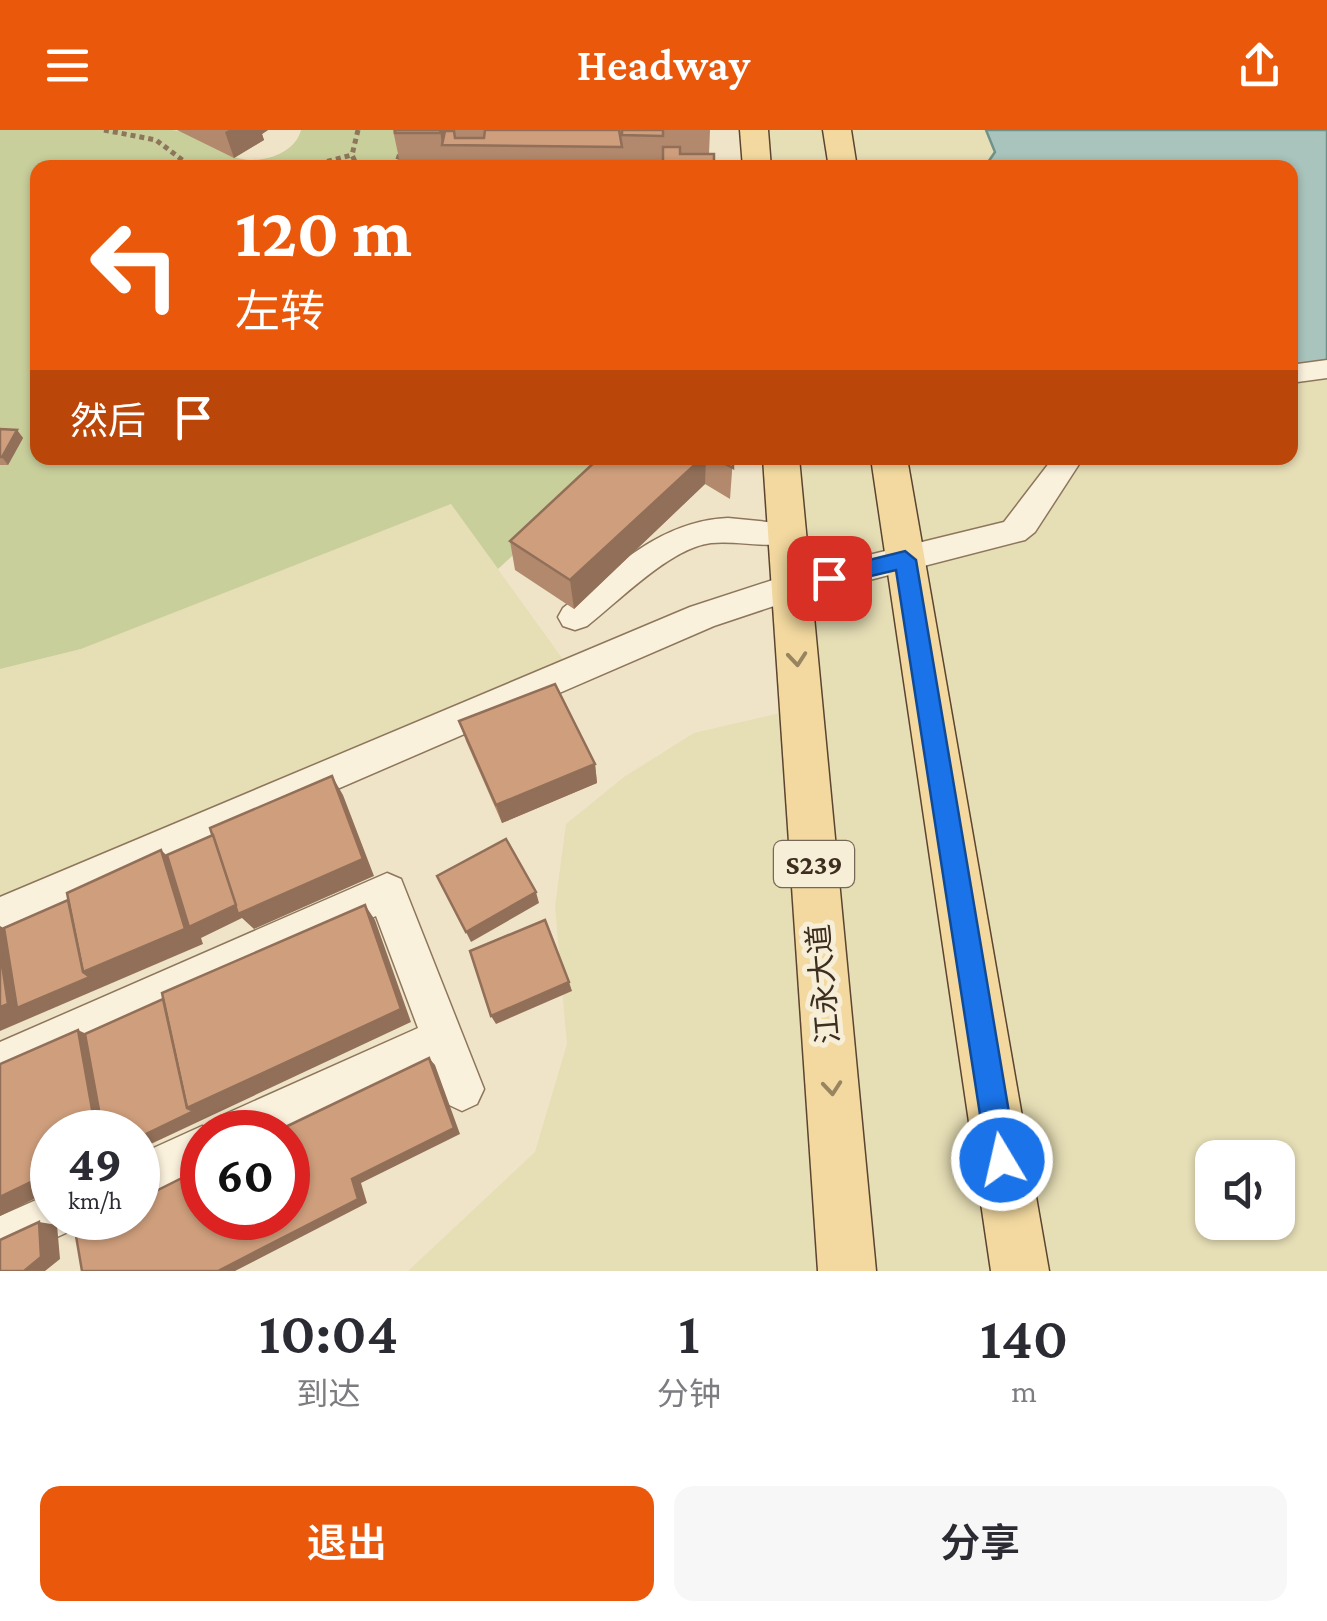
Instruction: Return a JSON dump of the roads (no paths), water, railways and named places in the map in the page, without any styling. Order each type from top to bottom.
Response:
[{"type":"main road","points":[[754,130],[757,160]]},
{"type":"main road","points":[[837,130],[842,160]]},
{"type":"main road","name":"江永大道","points":[[782,465],[847,1271]]},
{"type":"main road","points":[[890,465],[1020,1271]]},
{"type":"street","points":[[1298,373],[1327,368]]},
{"type":"street","points":[[0,916],[702,616],[791,587],[1014,532],[1024,524],[1063,465]]},
{"type":"street","points":[[574,617],[689,533],[710,529],[787,533]]},
{"type":"street","points":[[0,1064],[387,892],[462,1089]]},
{"type":"street","points":[[285,1110],[442,1039]]},
{"type":"street","points":[[0,1240],[30,1226]]},
{"type":"water","points":[[986,130],[1327,130],[1327,361],[1298,366],[1298,160],[990,160],[995,152]]}]
